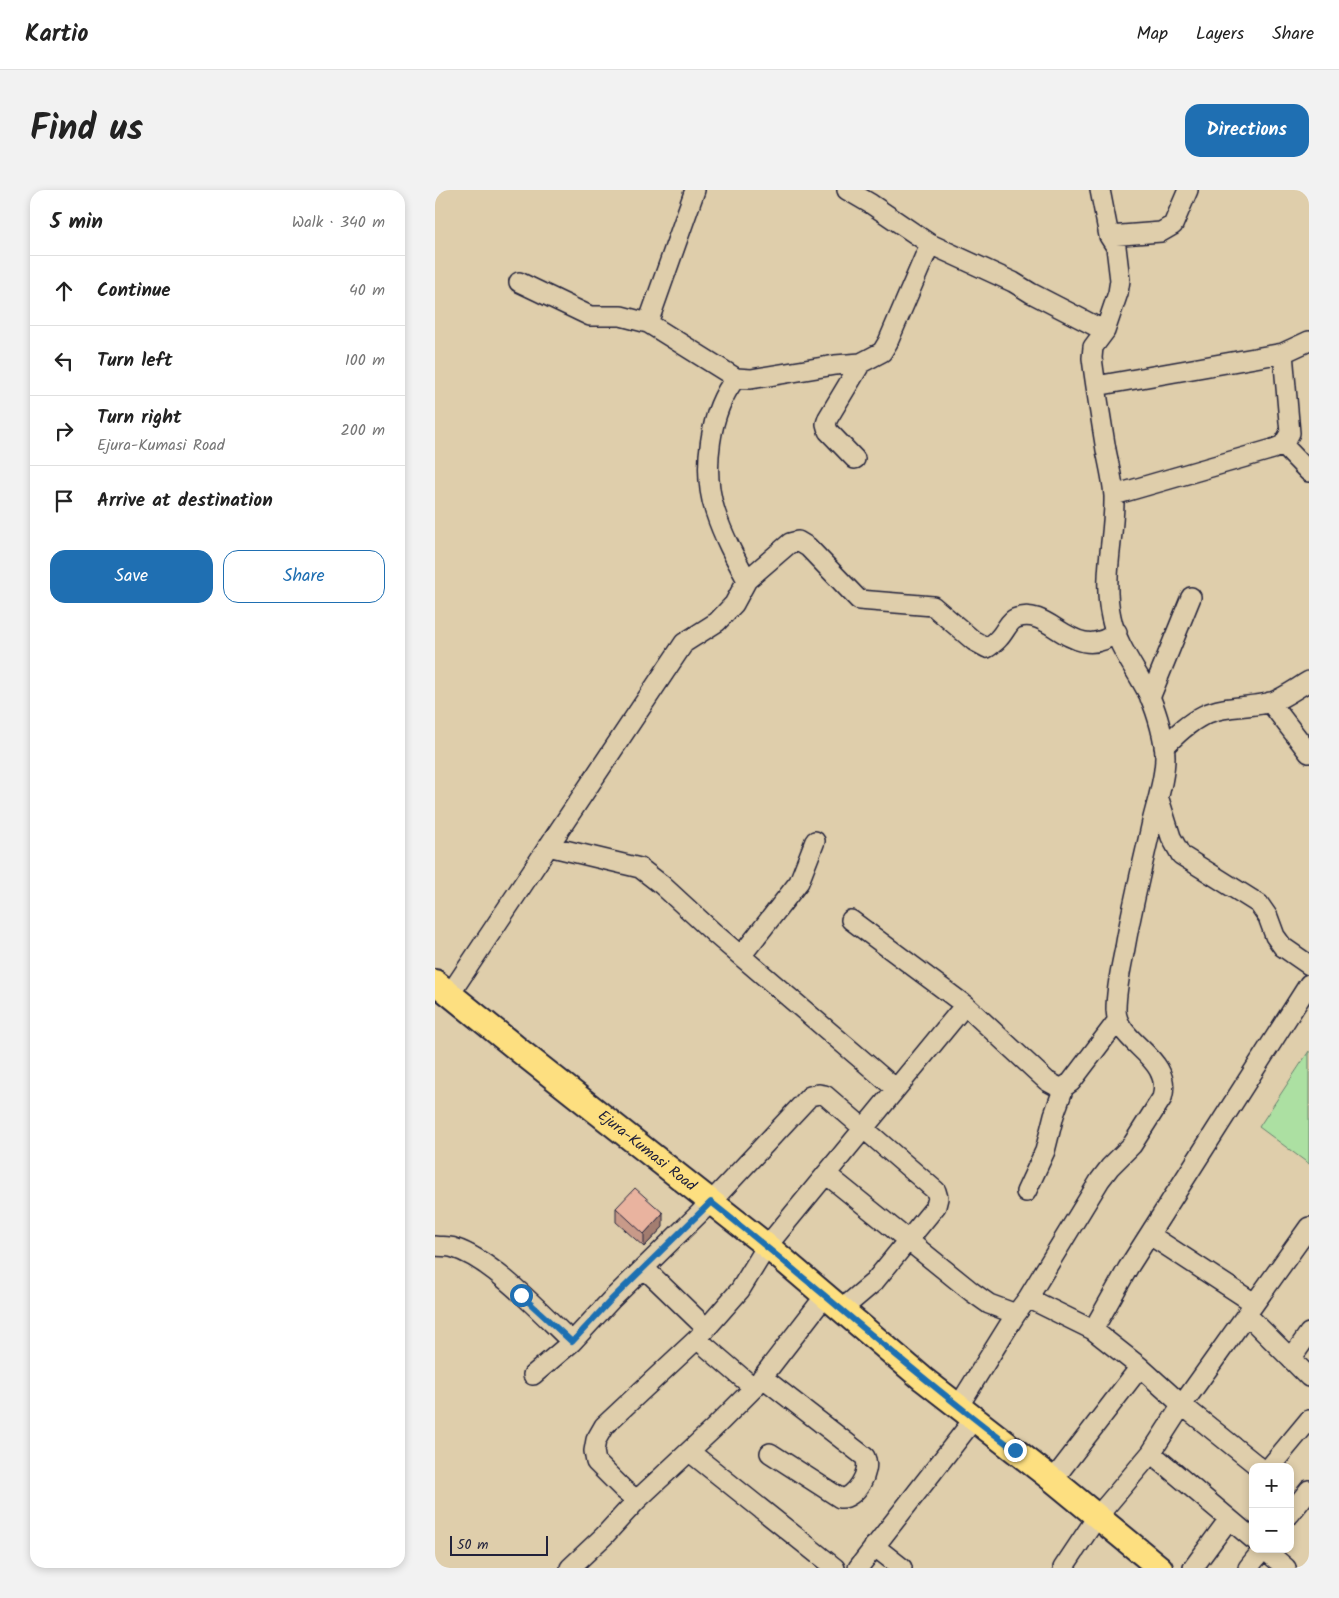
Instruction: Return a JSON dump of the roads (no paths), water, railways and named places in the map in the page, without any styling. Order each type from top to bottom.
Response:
[{"type":"main road","name":"Ejura-Kumasi Road","points":[[440,988],[767,1246],[966,1413],[1053,1480],[1160,1568]]},
{"type":"street","points":[[648,323],[695,190]]},
{"type":"street","points":[[847,190],[874,197],[930,244],[1013,282],[1105,331]]},
{"type":"street","points":[[858,1568],[966,1413],[1016,1314],[1029,1298],[1100,1180],[1132,1145],[1162,1098],[1164,1090],[1161,1074],[1117,1020],[1116,1011],[1125,946],[1164,768],[1165,747],[1150,698],[1126,657],[1111,618],[1107,574],[1114,495],[1092,358],[1093,346],[1105,331],[1118,293],[1120,280],[1116,246],[1109,236],[1100,190]]},
{"type":"street","points":[[1109,236],[1161,232],[1173,225],[1188,190]]},
{"type":"street","points":[[519,282],[590,316],[621,316],[648,323],[736,378],[751,378],[835,365],[861,363],[882,352],[930,244]]},
{"type":"street","points":[[1095,386],[1283,353],[1309,341]]},
{"type":"street","points":[[1114,495],[1283,445],[1290,433],[1283,353]]},
{"type":"street","points":[[855,459],[828,431],[826,424],[861,363]]},
{"type":"street","points":[[736,378],[727,389],[713,423],[709,471],[714,509],[729,548],[747,580]]},
{"type":"street","points":[[1283,445],[1309,472]]},
{"type":"street","points":[[440,988],[548,846],[684,642],[717,622],[734,604],[747,580],[790,543],[798,542],[808,547],[859,600],[933,606],[974,641],[987,648],[999,638],[1014,618],[1025,616],[1043,621],[1070,637],[1090,644],[1106,641],[1117,632]]},
{"type":"street","points":[[1150,698],[1191,597]]},
{"type":"street","points":[[1165,747],[1183,728],[1204,715],[1270,702],[1282,698],[1309,681]]},
{"type":"street","points":[[1270,702],[1309,753]]},
{"type":"street","points":[[1158,796],[1171,837],[1181,855],[1259,904],[1268,917],[1275,936],[1283,947],[1309,966]]},
{"type":"street","points":[[741,956],[799,882],[815,841]]},
{"type":"street","points":[[548,846],[640,868],[662,885],[741,956],[896,1089]]},
{"type":"street","points":[[851,920],[965,1005],[1047,1081],[1058,1087],[1065,1087]]},
{"type":"street","points":[[1093,1330],[1128,1268],[1309,984]]},
{"type":"street","points":[[637,1500],[624,1490],[596,1462],[594,1451],[596,1440],[604,1426],[702,1333],[740,1290],[767,1246],[965,1005]]},
{"type":"street","points":[[1026,1192],[1045,1151],[1054,1115],[1065,1087],[1071,1082],[1117,1020]]},
{"type":"street","points":[[533,1375],[572,1342],[643,1268],[711,1202],[810,1096],[825,1095],[936,1191],[938,1198],[936,1206],[874,1282],[833,1303],[758,1383],[570,1568]]},
{"type":"street","points":[[826,1174],[972,1292],[989,1304],[1016,1314]]},
{"type":"street","points":[[1063,1568],[1097,1517],[1151,1453],[1182,1405],[1309,1226]]},
{"type":"street","points":[[1150,1235],[1251,1309],[1291,1359],[1309,1377]]},
{"type":"street","points":[[435,1246],[454,1248],[481,1261],[572,1342]]},
{"type":"street","points":[[643,1268],[702,1333],[758,1383],[865,1457],[868,1463],[866,1474],[849,1497],[845,1499],[840,1498],[769,1453]]},
{"type":"street","points":[[1029,1298],[1093,1330],[1254,1463]]},
{"type":"street","points":[[1291,1359],[1309,1333]]},
{"type":"street","points":[[1053,1480],[1139,1367]]},
{"type":"street","points":[[1273,1463],[1309,1420]]},
{"type":"street","points":[[689,1452],[835,1568]]},
{"type":"street","points":[[1151,1453],[1249,1536]]},
{"type":"street","points":[[1193,1568],[1229,1519]]},
{"type":"street","points":[[874,1546],[902,1568]]},
{"type":"street","points":[[1248,1568],[1260,1553]]},
{"type":"street","points":[[1268,1553],[1286,1568]]}]
